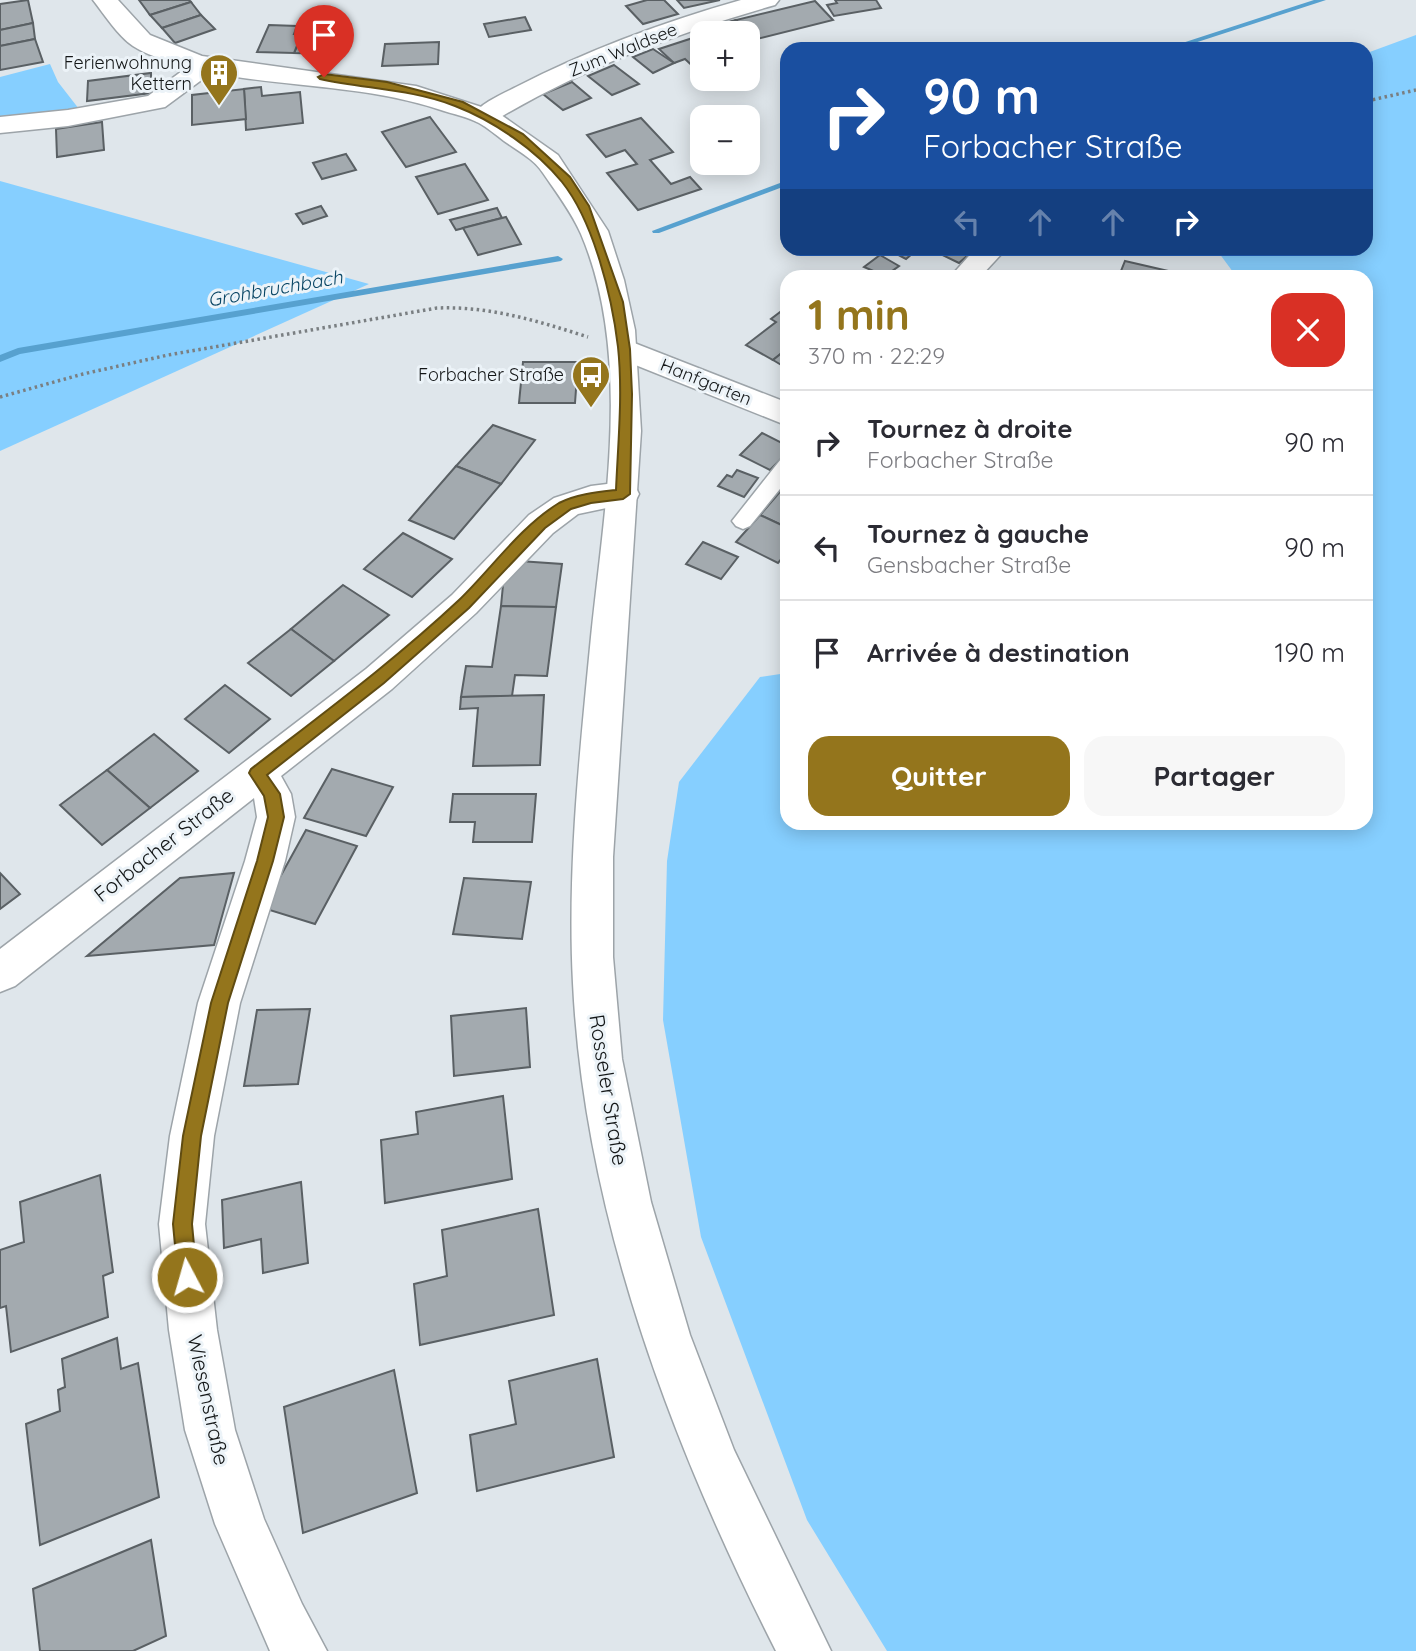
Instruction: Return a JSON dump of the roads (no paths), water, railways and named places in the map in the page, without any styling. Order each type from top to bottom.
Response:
[{"type":"street","name":"Rosseler Straße","points":[[105,0],[111,13],[125,30],[147,46],[175,58],[206,65],[387,85],[459,104],[519,136],[566,179],[583,206],[617,302],[624,349],[626,442],[609,639],[592,933],[595,1016],[608,1106],[628,1208],[662,1320],[707,1448],[762,1573],[804,1651]]},
{"type":"street","name":"Zum Waldsee","points":[[485,116],[534,88],[636,44],[673,29],[767,0]]},
{"type":"street","points":[[0,125],[68,118],[156,102],[206,65]]},
{"type":"street","points":[[971,270],[985,256]]},
{"type":"street","name":"Hanfgarten","points":[[624,349],[780,412]]},
{"type":"street","name":"Forbacher Straße","points":[[0,973],[379,679],[464,604],[541,524],[566,506],[591,498],[623,494]]},
{"type":"street","name":"Wiesenstraße","points":[[257,773],[272,794],[276,817],[265,861],[219,1003],[192,1136],[182,1224],[192,1330],[210,1430],[240,1524],[283,1623],[300,1651]]},
{"type":"lane","points":[[743,522],[780,474]]},
{"type":"waterway","name":"Grohbruchbach","points":[[1190,42],[1322,0]]},
{"type":"waterway","name":"Grohbruchbach","points":[[656,231],[780,185]]},
{"type":"waterway","name":"Grohbruchbach","points":[[0,359],[18,351],[558,259]]},
{"type":"place","name":"Ferienwohnung Kettern","points":[[219,107]]},
{"type":"place","name":"Forbacher Straße","points":[[591,409]]}]
